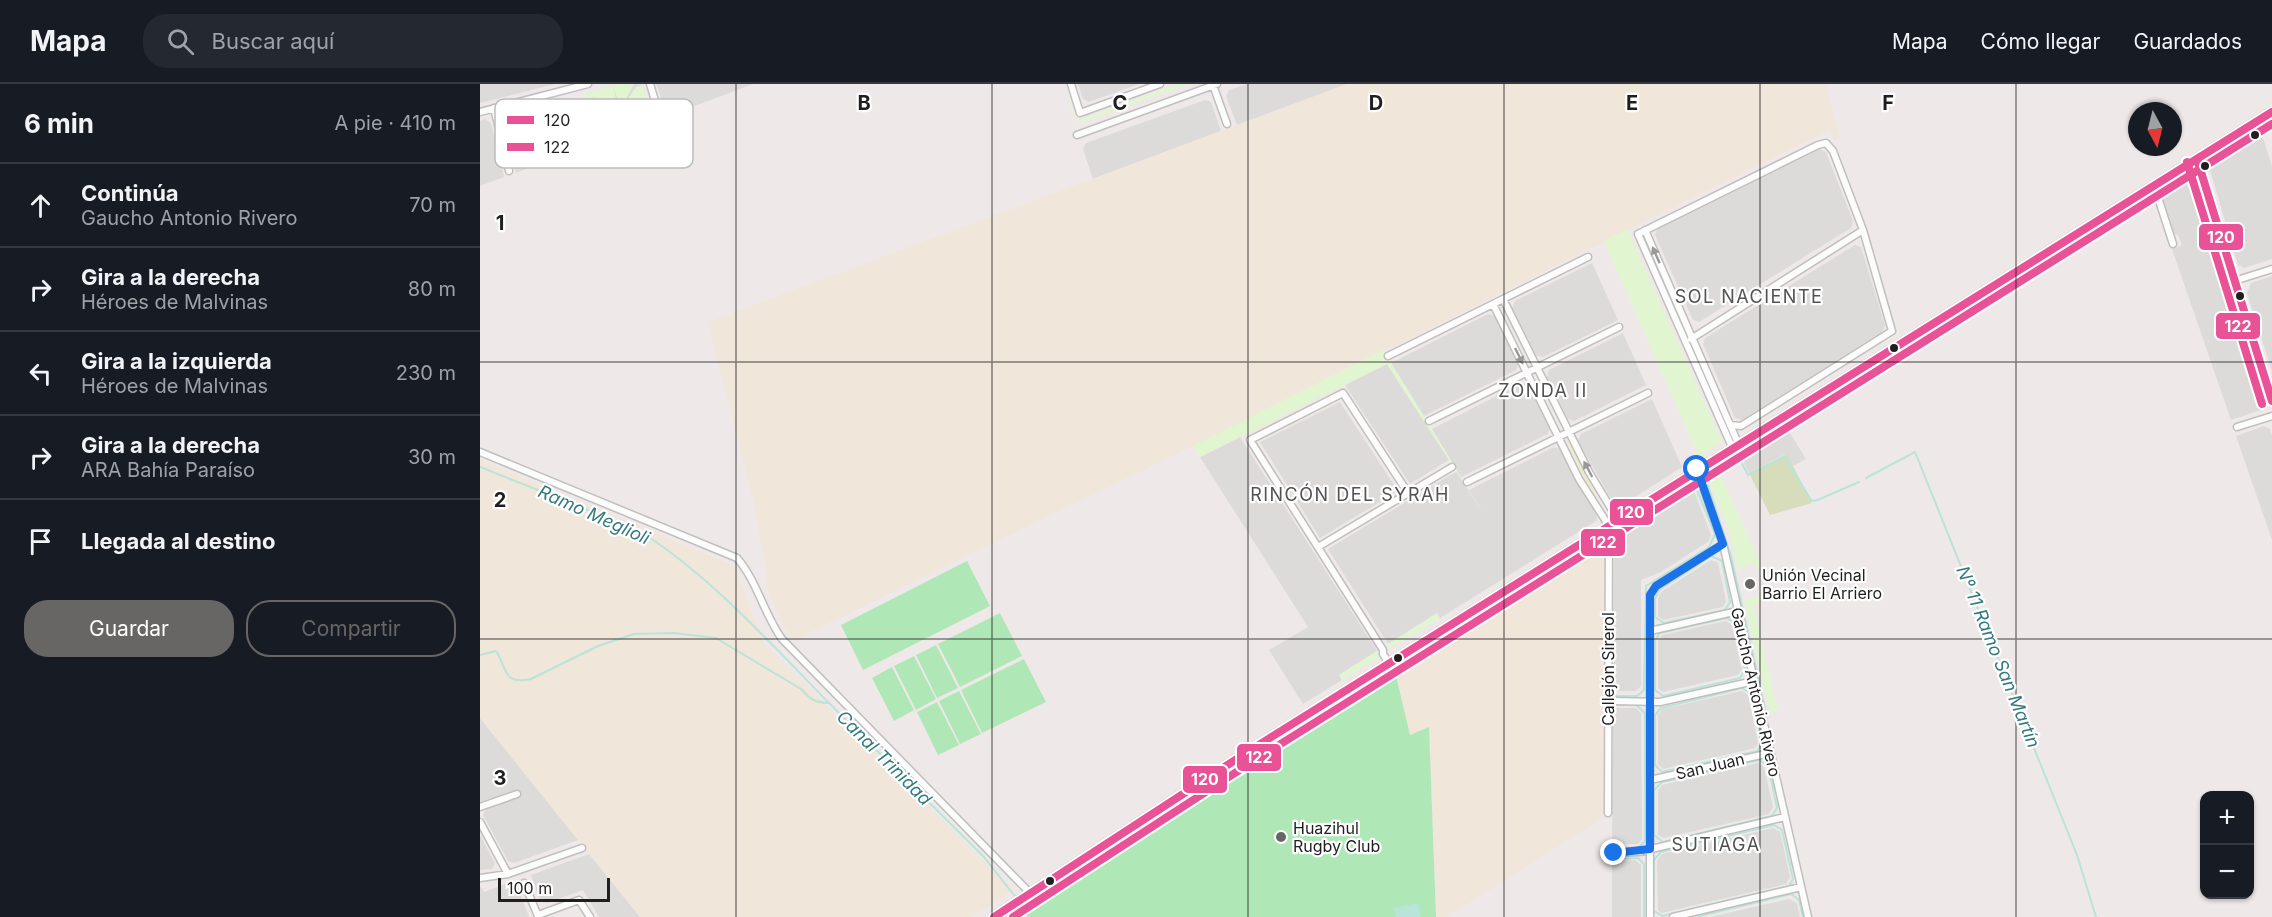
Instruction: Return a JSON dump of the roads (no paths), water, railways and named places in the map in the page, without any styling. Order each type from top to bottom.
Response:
[{"type":"main road","points":[[994,917],[1735,445],[2270,113]]},
{"type":"street","points":[[529,99],[588,84]]},
{"type":"street","points":[[650,84],[655,99]]},
{"type":"street","points":[[1071,84],[1080,113],[1160,84]]},
{"type":"street","points":[[1077,135],[1215,85],[1227,124]]},
{"type":"street","points":[[480,112],[494,108],[495,112]]},
{"type":"street","points":[[2270,113],[2272,126]]},
{"type":"street","points":[[1730,425],[1741,426],[1892,331],[1863,230],[1829,145],[1822,143],[1638,234],[1685,342],[1730,425],[1735,445]]},
{"type":"street","points":[[2197,159],[2272,401]]},
{"type":"street","points":[[2154,186],[2174,244]]},
{"type":"street","points":[[1645,230],[1735,445]]},
{"type":"street","points":[[1685,342],[1863,230]]},
{"type":"street","points":[[1388,356],[1588,257]]},
{"type":"street","points":[[2234,281],[2272,269]]},
{"type":"street","points":[[1664,292],[1670,288]]},
{"type":"street","points":[[1503,299],[1589,472],[1618,519]]},
{"type":"street","points":[[1492,304],[1580,479],[1609,526]]},
{"type":"street","points":[[1429,421],[1620,327]]},
{"type":"street","points":[[1391,662],[1383,654],[1383,650],[1250,440],[1343,393],[1408,493]]},
{"type":"street","points":[[1467,482],[1648,393]]},
{"type":"street","points":[[2237,427],[2272,416]]},
{"type":"street","points":[[480,452],[737,558],[749,577],[769,622],[782,639],[1030,892]]},
{"type":"street","points":[[1318,547],[1452,467]]},
{"type":"street","name":"Gaucho Antonio Rivero","points":[[1697,469],[1723,544],[1808,917]]},
{"type":"street","name":"Callejón Sirerol","points":[[1608,813],[1609,526]]},
{"type":"street","points":[[1650,917],[1650,595],[1656,586],[1723,544]]},
{"type":"street","points":[[1650,631],[1738,611]]},
{"type":"street","points":[[1614,701],[1660,702],[1754,681]]},
{"type":"street","name":"San Juan","points":[[1650,780],[1770,753]]},
{"type":"street","points":[[480,807],[517,794]]},
{"type":"street","points":[[1614,853],[1650,849],[1785,817]]},
{"type":"street","points":[[480,822],[508,874]]},
{"type":"street","points":[[480,878],[508,874],[582,848]]},
{"type":"street","points":[[524,883],[538,916],[579,900],[590,917]]},
{"type":"street","points":[[1673,917],[1801,887]]},
{"type":"waterway","name":"Nº 11 Ramo San Martín","points":[[1866,478],[1915,452],[2077,855],[2096,917]]},
{"type":"waterway","points":[[1766,713],[1731,556],[1707,482],[1710,473],[1738,456],[1748,475],[1785,457],[1811,500],[1815,501],[1859,482]]},
{"type":"waterway","name":"Ramo Meglioli","points":[[480,467],[638,530],[665,548],[715,589],[829,703]]},
{"type":"waterway","points":[[1613,534],[1687,486],[1696,488],[1715,534],[1709,547],[1646,586],[1644,690],[1637,696],[1615,696]]},
{"type":"waterway","points":[[1256,756],[1603,540]]},
{"type":"waterway","points":[[1711,556],[1722,561],[1730,602],[1725,610],[1664,623],[1655,617],[1655,599],[1659,590],[1711,556]]},
{"type":"waterway","points":[[1727,618],[1735,623],[1745,670],[1740,678],[1663,696],[1655,690],[1655,640],[1660,633],[1727,618]]},
{"type":"waterway","name":"Canal Trinidad","points":[[480,655],[496,651],[510,678],[522,680],[531,679],[598,646],[634,634],[674,633],[716,638],[801,689],[813,700],[829,703],[984,857],[1018,900]]},
{"type":"waterway","points":[[1742,688],[1752,694],[1762,743],[1757,751],[1662,772],[1655,765],[1655,715],[1661,708],[1742,688]]},
{"type":"waterway","points":[[1614,849],[1638,848],[1645,841],[1645,713],[1636,705],[1615,705]]},
{"type":"waterway","points":[[1759,760],[1768,765],[1777,808],[1772,816],[1663,842],[1654,835],[1654,790],[1662,782],[1759,760]]},
{"type":"waterway","points":[[1043,890],[1228,774]]},
{"type":"waterway","points":[[1774,825],[1782,830],[1793,879],[1789,886],[1662,916],[1653,910],[1654,860],[1661,852],[1774,825]]},
{"type":"waterway","points":[[1614,859],[1638,858],[1644,864],[1644,917]]},
{"type":"waterway","points":[[1696,917],[1791,894],[1799,900],[1803,917]]},
{"type":"waterway","points":[[1021,904],[1025,909],[1020,912],[1024,917]]},
{"type":"waterway","points":[[1007,917],[1020,905]]},
{"type":"place","name":"Unión Vecinal Barrio El Arriero","points":[[1750,584]]},
{"type":"place","name":"Huazihul Rugby Club","points":[[1281,837]]},
{"type":"district","name":"SOL NACIENTE","points":[[1749,297]]},
{"type":"district","name":"ZONDA II","points":[[1543,391]]},
{"type":"district","name":"RINCÓN DEL SYRAH","points":[[1350,495]]},
{"type":"district","name":"SUTIAGA","points":[[1716,845]]}]
